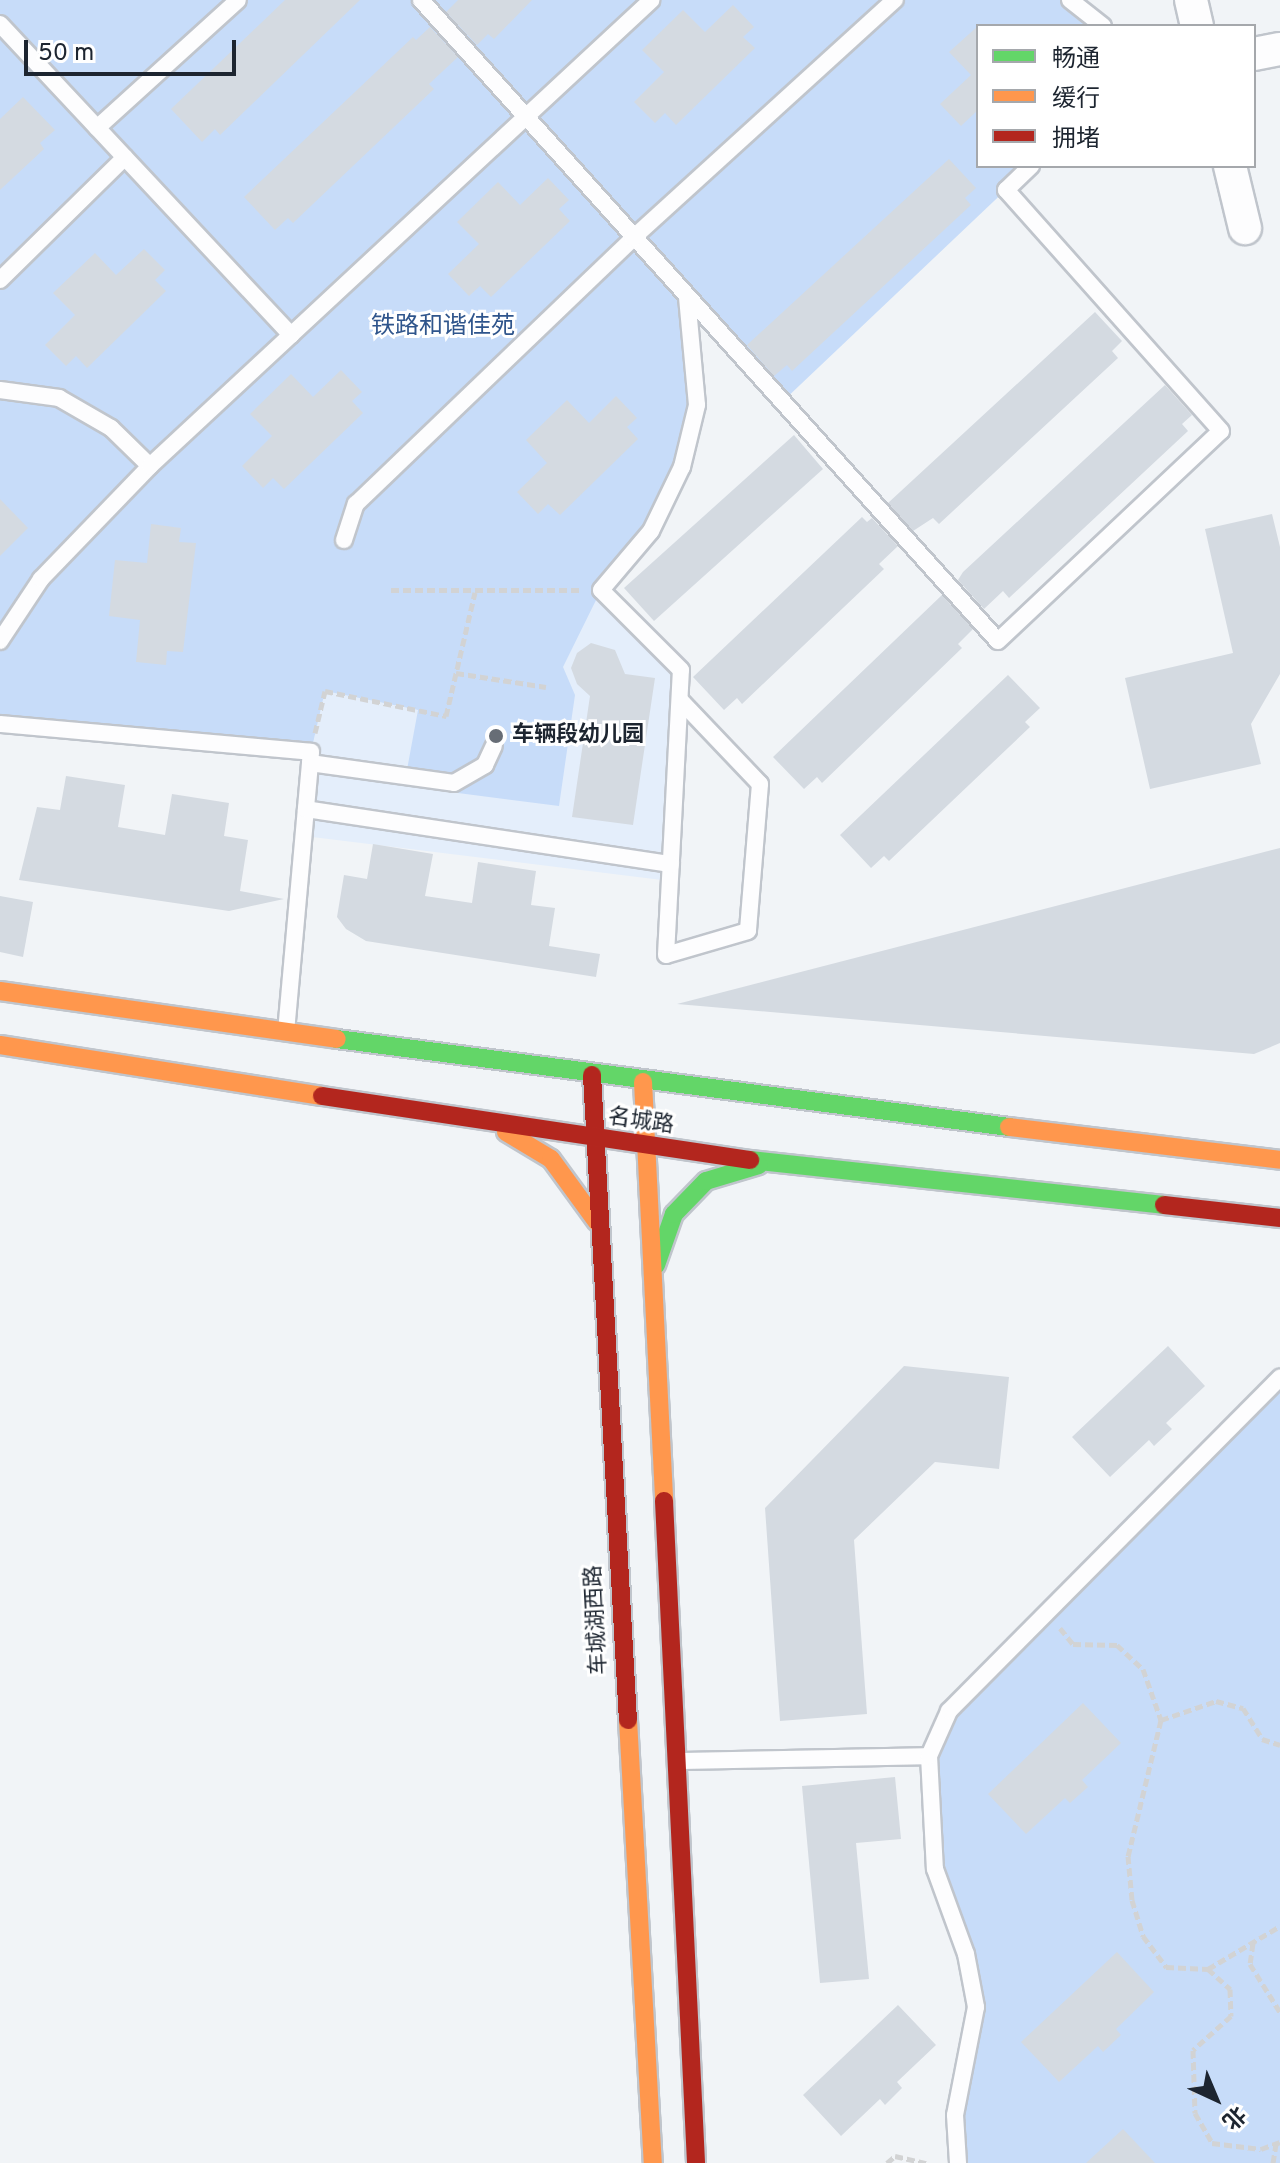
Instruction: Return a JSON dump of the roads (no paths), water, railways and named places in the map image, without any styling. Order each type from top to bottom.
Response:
[{"type":"main road","name":"名城路","points":[[0,991],[643,1082],[1280,1160]]},
{"type":"main road","name":"名城路","points":[[0,1045],[645,1148],[1280,1218]]},
{"type":"main road","name":"车城湖西路","points":[[592,1075],[593,1140],[653,2163]]},
{"type":"main road","points":[[643,1082],[696,2163]]},
{"type":"main road","points":[[494,1124],[551,1159],[572,1181],[598,1224]]},
{"type":"main road","points":[[651,1278],[674,1214],[706,1181],[769,1161]]},
{"type":"street","points":[[1191,0],[1197,24]]},
{"type":"street","points":[[1256,54],[1280,49]]},
{"type":"street","points":[[1230,168],[1245,228]]},
{"type":"lane","points":[[97,128],[238,0]]},
{"type":"lane","points":[[421,0],[524,119],[998,641],[1221,431],[1006,190],[1029,168]]},
{"type":"lane","points":[[0,641],[41,579],[150,466],[652,0]]},
{"type":"lane","points":[[344,540],[356,504],[633,238],[895,0]]},
{"type":"lane","points":[[1070,0],[1100,24]]},
{"type":"lane","points":[[0,24],[291,335]]},
{"type":"lane","points":[[0,280],[125,157]]},
{"type":"lane","points":[[680,700],[760,784],[748,931],[666,955],[681,670],[601,590],[651,531],[682,467],[697,405],[687,298]]},
{"type":"lane","points":[[0,390],[59,398],[111,428],[150,466]]},
{"type":"lane","points":[[0,724],[311,757],[454,783],[485,765],[494,746]]},
{"type":"lane","points":[[286,1031],[311,757]]},
{"type":"lane","points":[[306,809],[671,864]]},
{"type":"lane","points":[[958,2163],[955,2115],[976,2007],[966,1954],[935,1869],[929,1756],[949,1711],[1280,1378]]},
{"type":"lane","points":[[675,1761],[929,1756]]},
{"type":"place","name":"车辆段幼儿园","points":[[496,736]]},
{"type":"district","name":"铁路和谐佳苑","points":[[443,328]]}]
